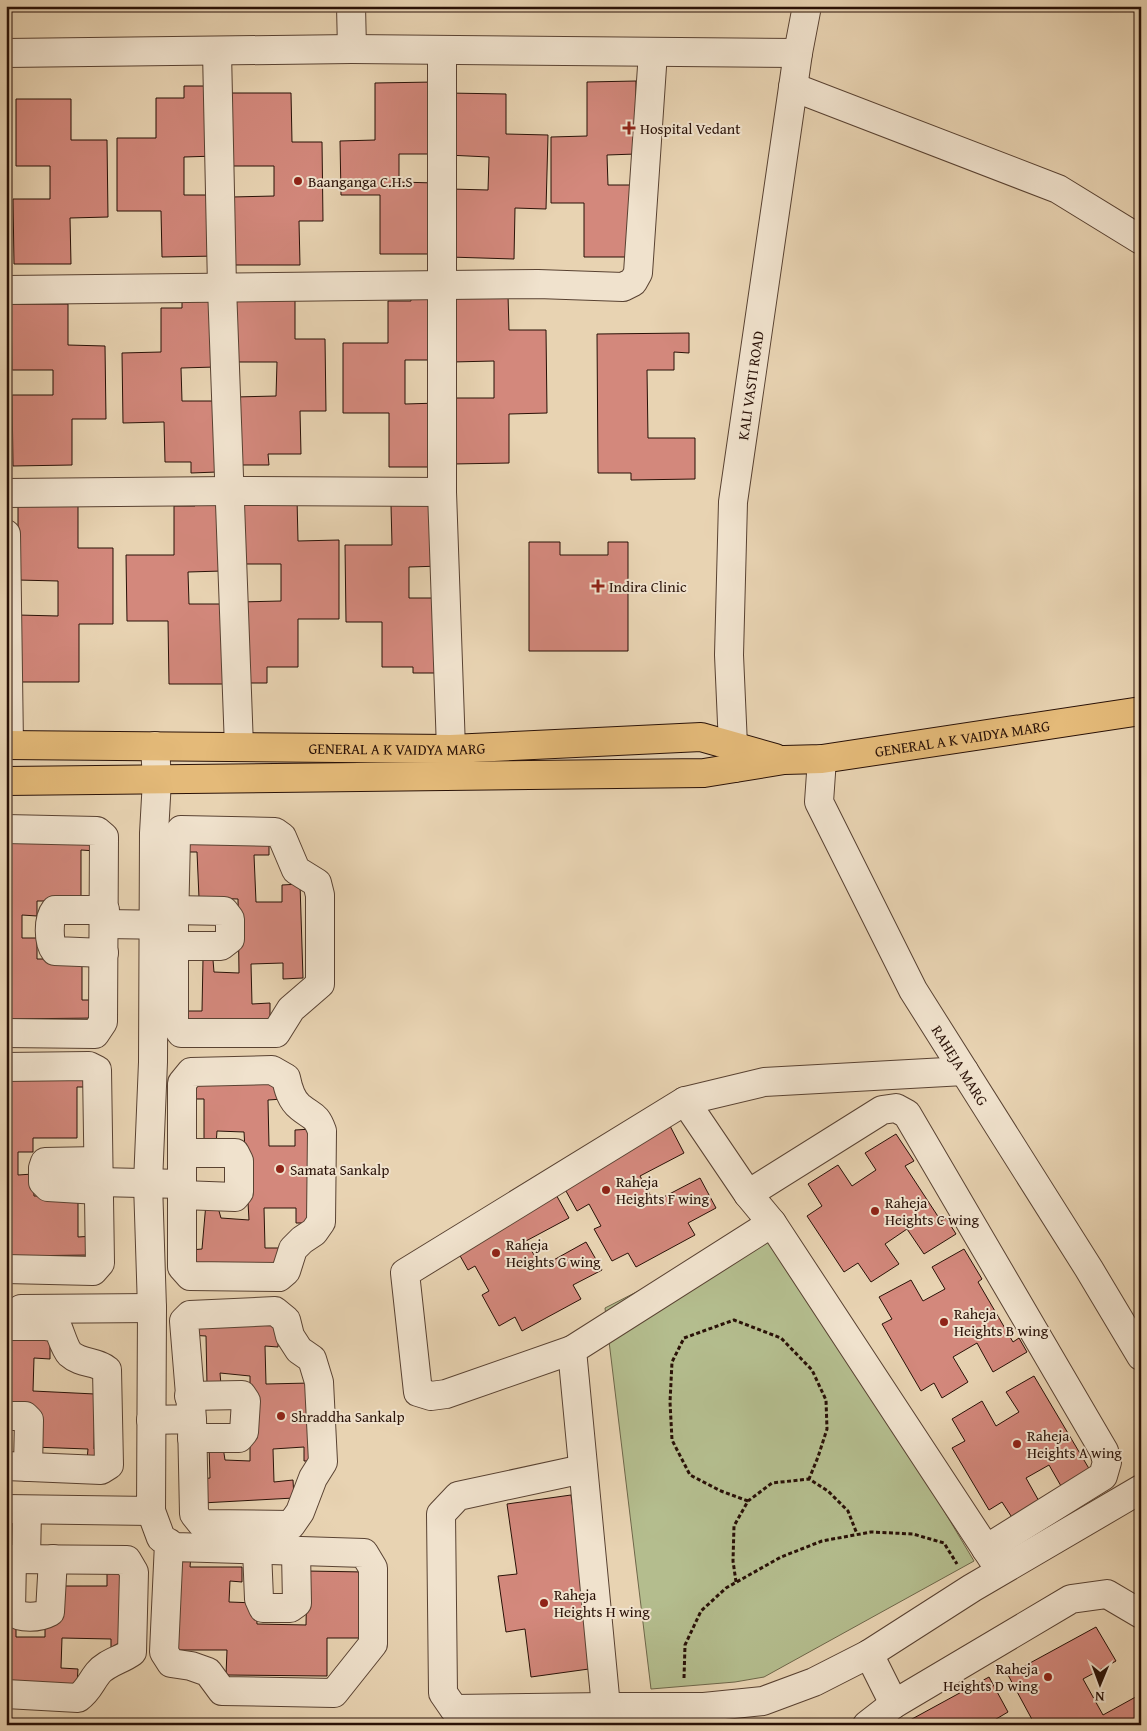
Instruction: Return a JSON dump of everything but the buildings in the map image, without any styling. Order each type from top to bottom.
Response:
[{"type":"main road","name":"GENERAL A K VAIDYA MARG","points":[[8,745],[451,749],[701,737],[733,757],[784,760],[822,759],[1141,711]]},
{"type":"main road","name":"GENERAL A K VAIDYA MARG","points":[[6,781],[704,773],[733,757]]},
{"type":"street","points":[[352,6],[352,49]]},
{"type":"street","name":"KALI VASTI ROAD","points":[[733,757],[729,655],[732,502],[798,53],[807,6]]},
{"type":"street","points":[[6,53],[352,49],[798,53]]},
{"type":"street","points":[[442,50],[442,492],[451,749]]},
{"type":"street","points":[[217,51],[222,287],[240,747]]},
{"type":"street","points":[[6,290],[538,284],[623,287],[633,282],[638,274],[654,52]]},
{"type":"street","points":[[793,87],[1058,189],[1141,240]]},
{"type":"street","points":[[6,493],[230,490],[442,492]]},
{"type":"street","points":[[6,534],[8,745]]},
{"type":"street","points":[[155,746],[169,926],[174,1023],[181,1033],[276,1033],[291,1009],[320,984],[320,895],[317,883],[296,870],[282,837],[275,832],[180,830],[176,836],[169,926],[153,1062],[148,1184],[152,1308],[151,1511],[161,1538],[169,1543],[175,1547],[364,1553],[373,1568],[372,1644],[334,1692],[222,1690],[208,1672],[191,1666],[171,1663],[164,1652],[169,1543]]},
{"type":"street","name":"RAHEJA MARG","points":[[822,759],[819,802],[913,990],[1089,1268],[1141,1356]]},
{"type":"street","points":[[6,829],[97,831],[104,837],[105,917],[103,1022],[95,1034],[6,1033]]},
{"type":"street","points":[[104,953],[55,951],[50,945],[50,915],[54,910],[169,926]]},
{"type":"street","points":[[6,1067],[90,1066],[97,1070],[100,1263],[93,1271],[6,1268]]},
{"type":"street","points":[[272,1070],[286,1078],[289,1092],[298,1106],[318,1119],[322,1131],[320,1222],[314,1232],[293,1248],[286,1271],[280,1277],[190,1276],[182,1267],[182,1189],[182,1083],[191,1072],[272,1070]]},
{"type":"street","points":[[772,1223],[572,1350],[446,1394],[432,1396],[418,1392],[405,1273],[685,1101],[764,1082],[964,1071]]},
{"type":"street","points":[[685,1101],[748,1194],[772,1223],[1001,1572]]},
{"type":"street","points":[[748,1194],[882,1110],[896,1108],[907,1114],[1104,1451],[1107,1462],[1103,1476],[986,1549]]},
{"type":"street","points":[[98,1178],[235,1197],[239,1192],[239,1161],[235,1154],[182,1153]]},
{"type":"street","points":[[6,1310],[152,1308]]},
{"type":"street","points":[[275,1311],[286,1320],[290,1336],[300,1350],[312,1359],[317,1374],[323,1462],[313,1478],[300,1512],[291,1525],[202,1524],[194,1514],[191,1418],[184,1321],[190,1315],[275,1311]]},
{"type":"street","points":[[6,1326],[58,1328],[70,1354],[83,1361],[102,1365],[107,1370],[109,1465],[101,1470],[14,1466]]},
{"type":"street","points":[[572,1350],[606,1707]]},
{"type":"street","points":[[6,1416],[25,1416],[29,1420],[14,1466],[15,1559],[11,1611],[18,1616],[43,1616],[50,1612],[53,1559]]},
{"type":"street","points":[[151,1420],[191,1418]]},
{"type":"street","points":[[583,1469],[458,1496],[442,1514],[443,1693],[454,1709],[704,1707],[763,1701],[814,1682],[869,1654],[972,1588],[1141,1489]]},
{"type":"street","points":[[14,1510],[151,1511]]},
{"type":"street","points":[[257,1550],[259,1599],[263,1608],[290,1608],[298,1603],[296,1552]]},
{"type":"street","points":[[6,1694],[78,1698],[87,1691],[98,1672],[132,1652],[134,1572],[127,1560],[15,1559]]},
{"type":"street","points":[[866,1725],[894,1704],[1071,1599],[1107,1594],[1141,1614]]},
{"type":"street","points":[[869,1654],[894,1704]]},
{"type":"path","points":[[748,1502],[690,1475],[672,1440],[670,1402],[672,1362],[684,1338],[734,1320],[781,1338],[812,1370],[826,1400],[828,1429],[809,1479]]},
{"type":"path","points":[[736,1582],[733,1561],[734,1526],[748,1502],[772,1483],[809,1479],[828,1491],[848,1511],[858,1534]]},
{"type":"path","points":[[684,1707],[685,1645],[701,1612],[726,1588],[736,1582],[781,1558],[822,1541],[871,1532],[913,1534],[944,1542],[972,1588]]},
{"type":"green space","points":[[772,1223],[974,1561],[764,1677],[735,1682],[651,1689],[605,1308]]},
{"type":"place","name":"Hospital Vedant","points":[[629,128]]},
{"type":"place","name":"Baanganga C.H.S","points":[[298,181]]},
{"type":"place","name":"Indira Clinic","points":[[598,586]]},
{"type":"place","name":"Samata Sankalp","points":[[280,1169]]},
{"type":"place","name":"Raheja Heights F wing","points":[[606,1190]]},
{"type":"place","name":"Raheja Heights C wing","points":[[875,1211]]},
{"type":"place","name":"Raheja Heights G wing","points":[[496,1253]]},
{"type":"place","name":"Raheja Heights B wing","points":[[944,1322]]},
{"type":"place","name":"Shraddha Sankalp","points":[[281,1416]]},
{"type":"place","name":"Raheja Heights A wing","points":[[1017,1444]]},
{"type":"place","name":"Raheja Heights H wing","points":[[544,1603]]},
{"type":"place","name":"Raheja Heights D wing","points":[[1048,1677]]}]
